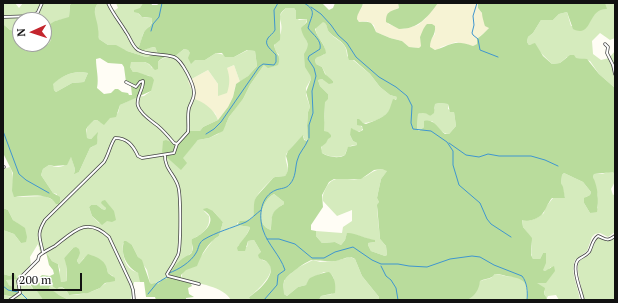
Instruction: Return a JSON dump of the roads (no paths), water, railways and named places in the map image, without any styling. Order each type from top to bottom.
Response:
[{"type":"street","points":[[3,17],[33,16],[38,12],[42,3]]},
{"type":"street","points":[[43,253],[39,240],[40,228],[45,220],[104,162],[115,138],[121,138],[132,144],[140,157],[165,155],[174,153],[177,144],[188,132],[188,116],[194,98],[194,93],[193,86],[180,62],[175,58],[168,56],[156,55],[138,50],[119,23],[108,3]]},
{"type":"street","points":[[605,44],[608,47],[607,53],[613,65],[615,74]]},
{"type":"street","points":[[126,82],[136,87],[143,81],[144,86],[138,100],[138,106],[147,117],[174,143],[177,144]]},
{"type":"street","points":[[165,155],[169,172],[178,186],[180,230],[178,253],[167,274],[168,276],[199,284]]},
{"type":"street","points":[[10,300],[20,293],[18,281],[38,260],[39,256],[47,252],[76,230],[86,226],[92,226],[109,237],[120,264],[131,284],[134,300]]},
{"type":"street","points":[[582,300],[575,272],[576,263],[589,252],[594,239],[598,236],[607,240],[610,240],[615,236]]},
{"type":"waterway","points":[[151,31],[153,24],[159,17],[162,3]]},
{"type":"waterway","points":[[206,134],[221,122],[259,67],[263,64],[274,65],[276,62],[276,55],[267,45],[267,41],[275,30],[274,10],[278,3]]},
{"type":"waterway","points":[[304,3],[312,11],[312,17],[308,28],[320,43],[320,49],[309,56],[308,59],[314,68],[316,76],[312,91],[313,113],[309,125],[309,138]]},
{"type":"waterway","points":[[477,3],[473,16],[474,25],[472,33],[478,39],[480,50],[498,57]]},
{"type":"waterway","points":[[311,7],[321,14],[331,25],[338,35],[347,43],[356,57],[379,77],[396,87],[407,96],[412,106],[411,123],[413,129],[431,131],[447,142],[453,151],[453,165],[459,185],[480,203],[487,219],[491,224],[511,237]]},
{"type":"waterway","points":[[3,131],[19,174],[26,180],[49,193]]},
{"type":"waterway","points":[[264,300],[277,285],[278,275],[285,270],[263,230],[261,218],[262,207],[264,201],[271,193],[287,187],[290,184],[294,176],[298,158],[308,140]]},
{"type":"waterway","points":[[449,143],[466,155],[479,157],[488,154],[499,156],[531,156],[558,166]]},
{"type":"waterway","points":[[169,273],[180,268],[191,260],[203,240],[219,232],[246,222],[261,210]]},
{"type":"waterway","points":[[267,239],[279,239],[295,244],[312,258],[324,258],[335,252],[353,247],[372,260],[381,264],[427,267],[450,259],[472,256],[480,257],[494,265],[522,276],[527,287],[527,300]]},
{"type":"waterway","points":[[381,266],[386,276],[391,280],[396,288],[398,300]]},
{"type":"waterway","points":[[148,294],[157,283],[167,277]]},
{"type":"waterway","points":[[3,286],[8,290],[18,292]]},
{"type":"waterway","points":[[21,293],[28,300]]}]
